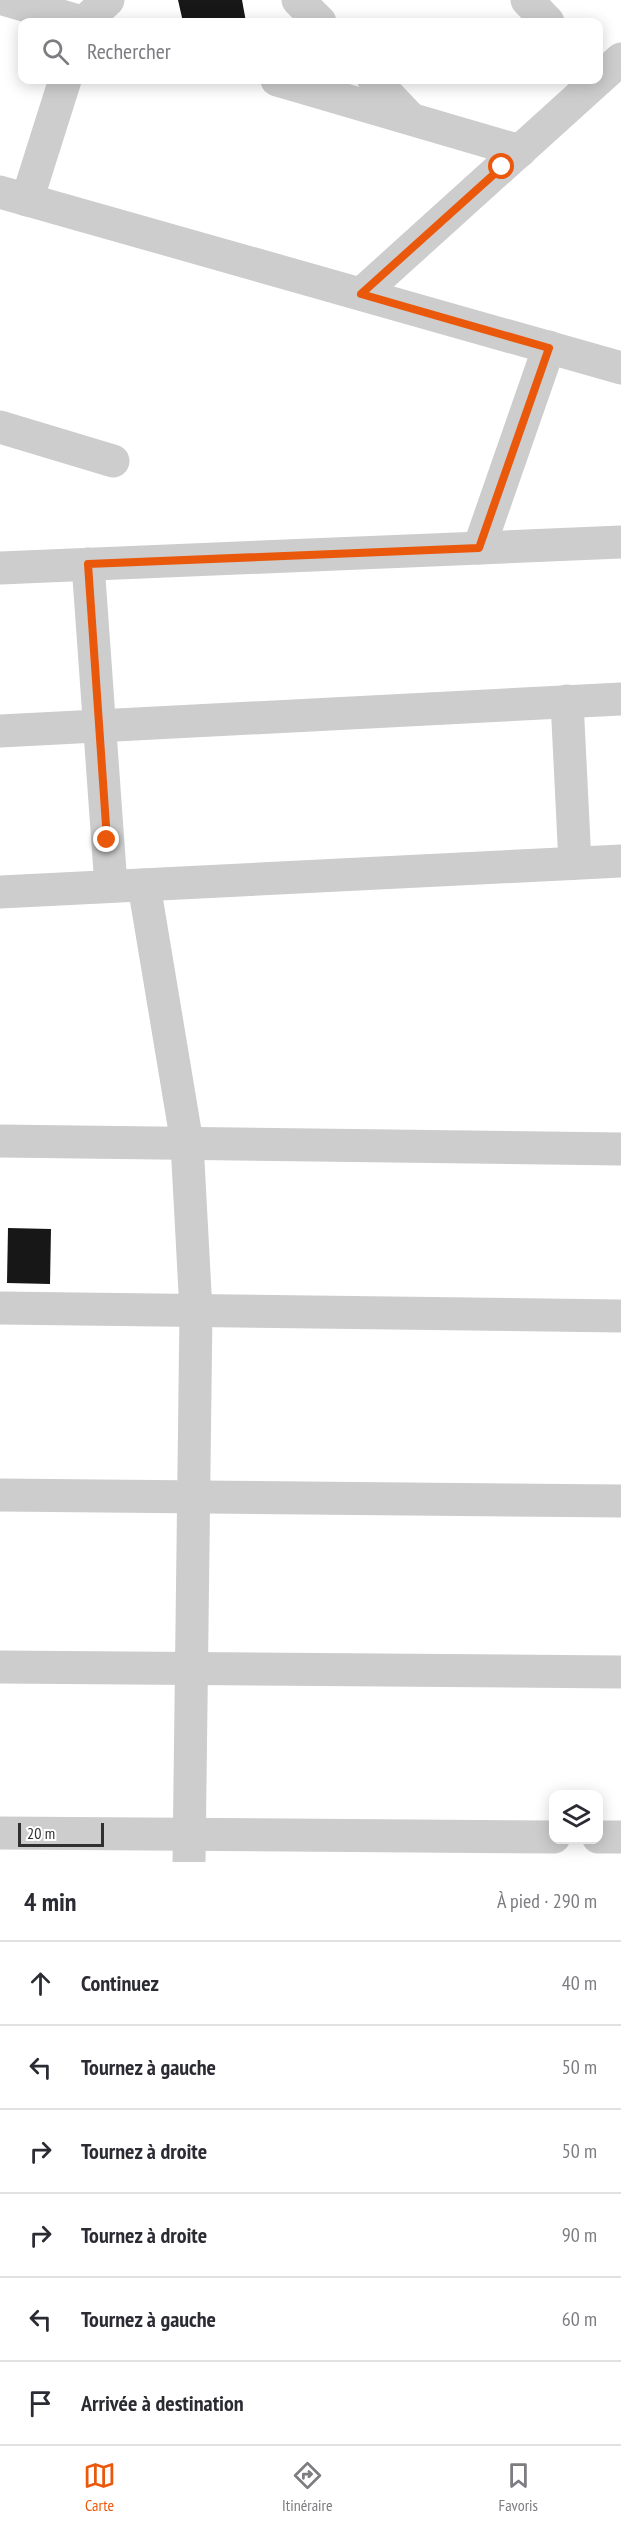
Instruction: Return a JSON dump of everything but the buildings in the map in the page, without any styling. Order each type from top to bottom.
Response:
[{"type":"street","points":[[6,0],[69,18]]},
{"type":"street","points":[[88,18],[108,0]]},
{"type":"street","points":[[298,0],[316,18]]},
{"type":"street","points":[[527,0],[544,18]]},
{"type":"street","points":[[63,84],[14,196],[621,368]]},
{"type":"street","points":[[291,84],[520,151]]},
{"type":"street","points":[[378,84],[412,119]]},
{"type":"street","points":[[361,294],[593,84]]},
{"type":"street","points":[[479,548],[549,348]]},
{"type":"street","points":[[0,427],[113,462]]},
{"type":"street","points":[[0,568],[621,542]]},
{"type":"street","points":[[88,564],[111,886]]},
{"type":"street","points":[[0,731],[621,699]]},
{"type":"street","points":[[567,701],[575,863]]},
{"type":"street","points":[[0,892],[621,861]]},
{"type":"street","points":[[144,885],[187,1143],[196,1311],[189,1848]]},
{"type":"street","points":[[0,1141],[621,1149]]},
{"type":"street","points":[[0,1308],[621,1316]]},
{"type":"street","points":[[0,1495],[621,1502]]},
{"type":"street","points":[[0,1667],[621,1672]]},
{"type":"street","points":[[0,1833],[189,1848],[549,1837]]},
{"type":"street","points":[[603,1837],[621,1837]]},
{"type":"route","points":[[107,840],[88,564],[479,548],[549,348],[361,294],[502,167]]}]
